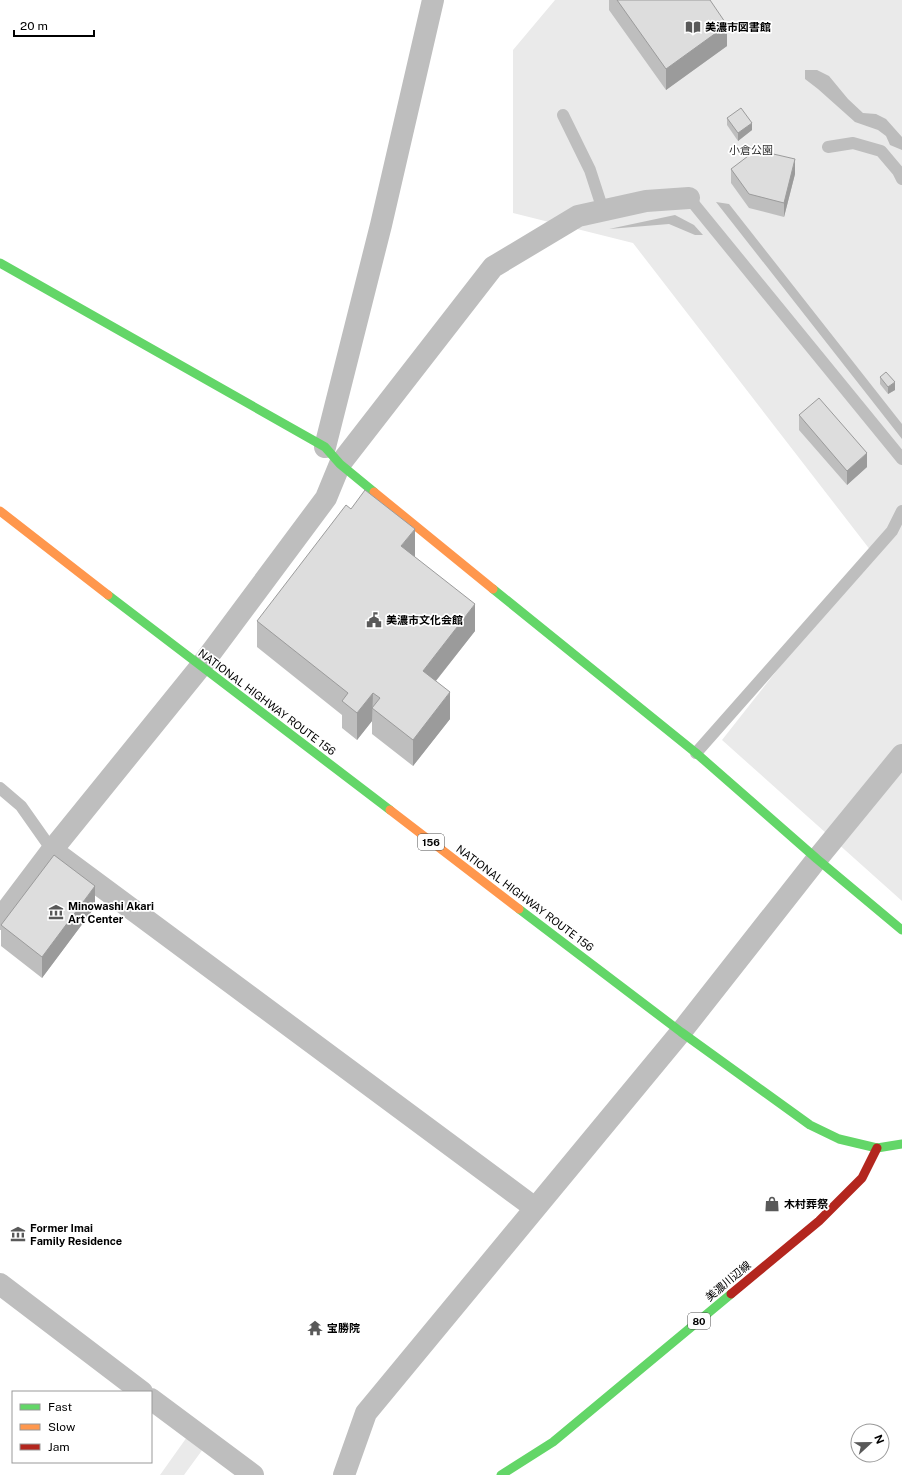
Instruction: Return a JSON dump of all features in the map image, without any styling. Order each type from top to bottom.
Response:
[{"type":"main road","points":[[0,263],[325,447],[340,464],[696,753],[817,859],[902,930]]},
{"type":"main road","name":"NATIONAL HIGHWAY ROUTE 156","points":[[0,510],[200,666],[681,1032],[810,1125],[839,1139],[877,1148],[902,1144]]},
{"type":"main road","name":"美濃川辺線","points":[[501,1475],[553,1442],[819,1221],[862,1178],[877,1148]]},
{"type":"street","points":[[325,447],[381,225],[433,0]]},
{"type":"street","points":[[0,918],[52,850],[200,666],[326,498],[340,464],[493,267],[578,216],[646,201],[689,198]]},
{"type":"street","points":[[344,1475],[366,1413],[681,1032],[817,859],[902,755]]},
{"type":"street","points":[[52,850],[536,1208]]},
{"type":"street","points":[[0,1284],[141,1391]]},
{"type":"street","points":[[152,1400],[253,1475]]},
{"type":"lane","points":[[563,115],[590,170],[602,210]]},
{"type":"lane","points":[[828,147],[853,143],[881,151],[898,171],[902,179]]},
{"type":"lane","points":[[689,198],[902,459]]},
{"type":"lane","points":[[696,753],[892,531],[902,511]]},
{"type":"lane","points":[[0,788],[21,806],[52,850]]},
{"type":"green space","name":"小倉公園","points":[[555,0],[902,0],[902,901],[722,740],[871,551],[633,243],[513,213],[513,50]]},
{"type":"green space","points":[[187,1437],[203,1449],[184,1475],[160,1475]]},
{"type":"shaded area","points":[[805,70],[817,70],[829,76],[848,99],[863,113],[876,114],[886,119],[902,137],[902,150],[890,145],[886,136],[878,130],[855,122],[805,79]]},
{"type":"shaded area","points":[[716,202],[729,204],[902,424],[902,439]]},
{"type":"shaded area","points":[[675,215],[694,225],[703,235],[695,235],[669,224],[609,229]]},
{"type":"building","points":[[617,0],[710,0],[727,25],[666,69]]},
{"type":"building","points":[[741,108],[752,123],[738,133],[727,118]]},
{"type":"building","points":[[756,150],[795,159],[784,203],[749,194],[731,169]]},
{"type":"building","points":[[886,372],[895,382],[888,387],[880,377]]},
{"type":"building","points":[[819,398],[867,453],[847,471],[799,415]]},
{"type":"building","points":[[365,490],[415,529],[401,546],[475,604],[423,671],[450,692],[413,740],[372,708],[380,698],[373,693],[357,713],[342,701],[348,693],[257,621],[346,505],[351,509]]},
{"type":"building","points":[[54,855],[95,886],[42,957],[1,925]]},
{"type":"traffic: fast","points":[[0,263],[325,447],[340,464],[374,492]]},
{"type":"traffic: fast","points":[[493,589],[696,753],[817,859],[902,930]]},
{"type":"traffic: fast","points":[[108,595],[390,810]]},
{"type":"traffic: fast","points":[[519,909],[681,1032],[810,1125],[839,1139],[877,1148],[902,1144]]},
{"type":"traffic: fast","points":[[501,1475],[553,1442],[731,1294]]},
{"type":"traffic: slow","points":[[374,492],[493,589]]},
{"type":"traffic: slow","points":[[0,511],[108,595]]},
{"type":"traffic: slow","points":[[390,810],[519,909]]},
{"type":"traffic: jam","points":[[731,1294],[819,1221],[862,1178],[877,1148]]},
{"type":"place","name":"美濃市図書館","points":[[693,27]]},
{"type":"place","name":"美濃市文化会館","points":[[374,620]]},
{"type":"place","name":"Minowashi Akari Art Center","points":[[56,912]]},
{"type":"place","name":"木村葬祭","points":[[772,1204]]},
{"type":"place","name":"Former Imai Family Residence","points":[[18,1234]]},
{"type":"place","name":"宝勝院","points":[[315,1328]]}]
